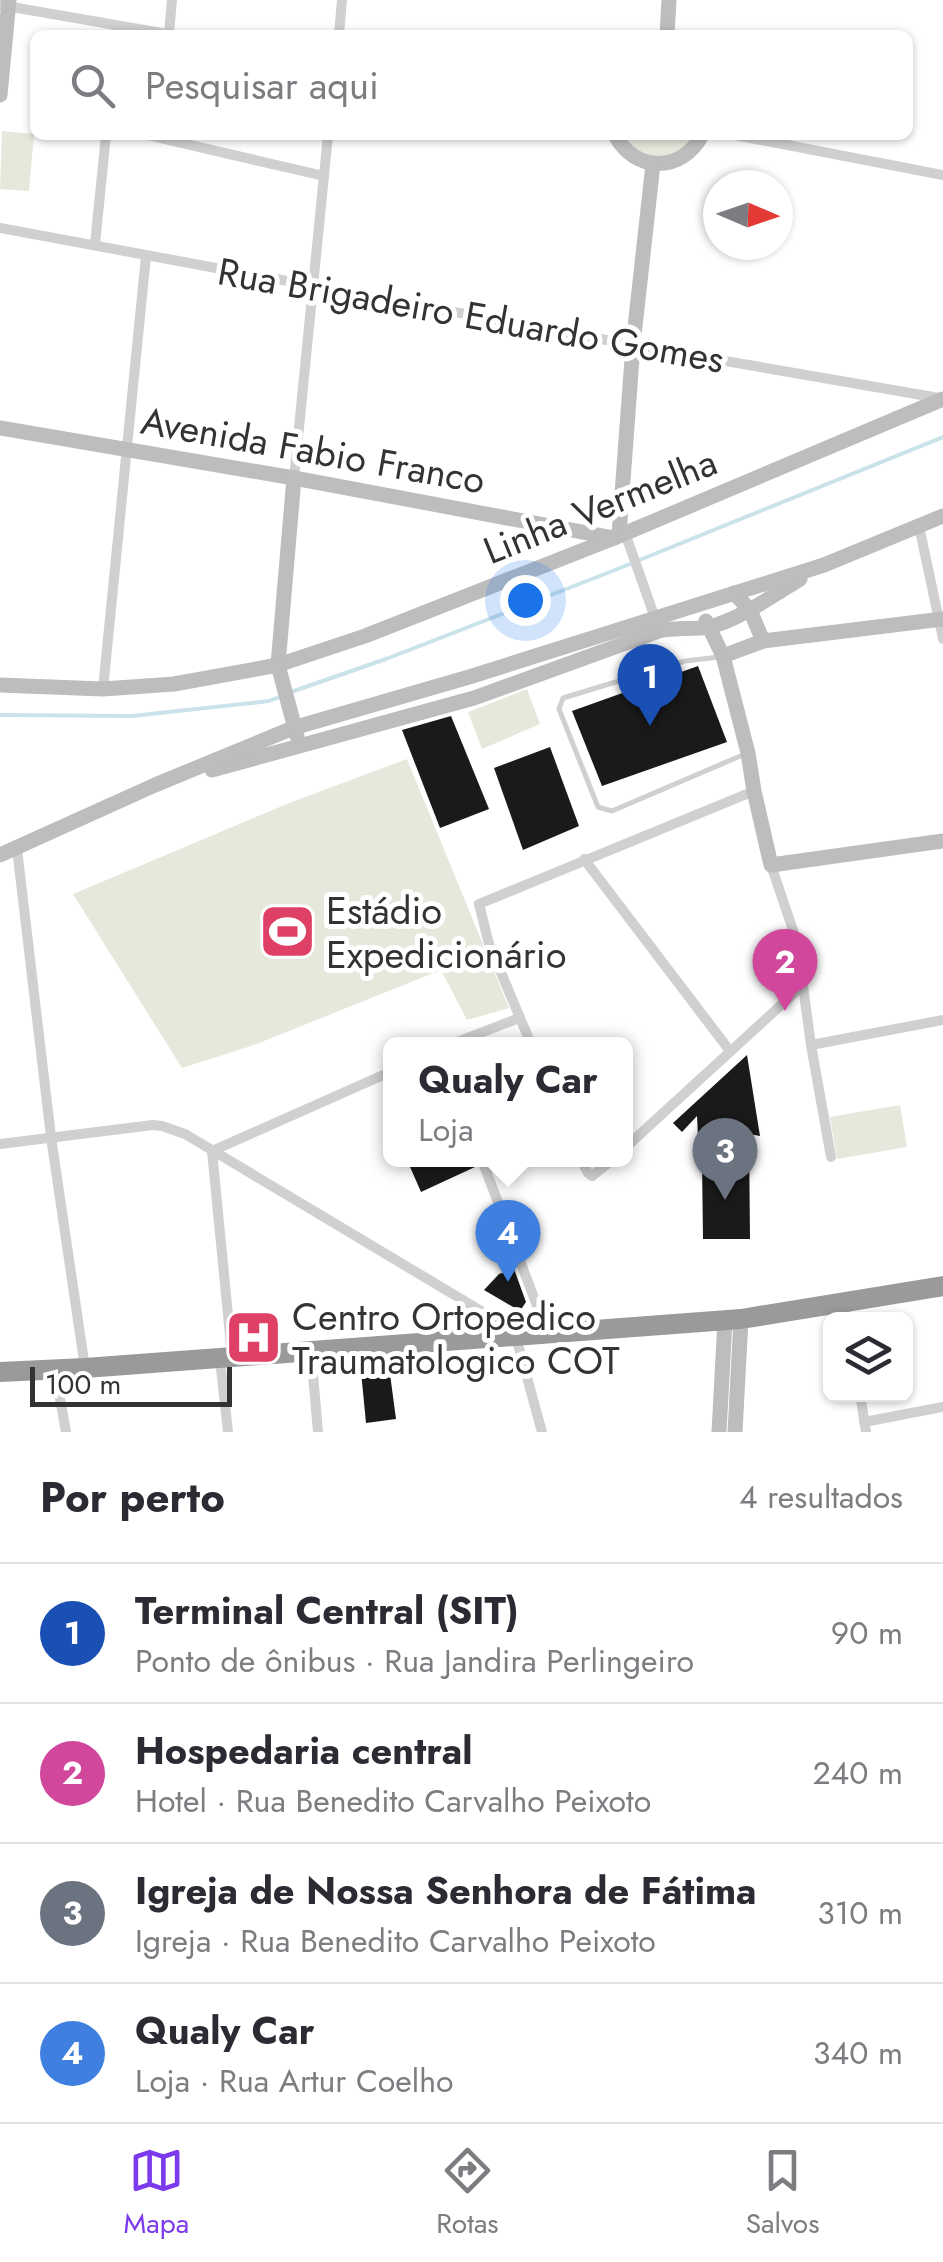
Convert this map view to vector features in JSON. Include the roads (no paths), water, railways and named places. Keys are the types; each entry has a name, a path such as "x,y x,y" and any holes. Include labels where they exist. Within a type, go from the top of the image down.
{"highway":[{"path":"0,1372 846,1311 943,1286"}],"main road":[{"path":"667,30 670,0"},
{"path":"0,95 6,4"},
{"path":"618,140 632,156 653,164 685,156 699,140"},
{"path":"619,535 633,345 653,164"},
{"name":"Linha Vermelha","path":"0,686 103,688 174,684 279,668 619,535 943,399"},
{"name":"Avenida Fabio Franco","path":"0,428 619,535"},
{"path":"294,478 279,668 294,728 300,741 308,745"},
{"path":"0,855 294,728 824,565 943,516"},
{"path":"564,557 571,544 569,529"},
{"path":"156,785 474,698 660,630 707,627 750,610 824,565"},
{"path":"734,593 750,610 763,641"},
{"path":"705,602 707,627 723,656 748,753 770,866 943,841"},
{"path":"723,656 763,641 941,620"},
{"path":"469,677 474,684 474,698"},
{"path":"727,1429 733,1320"}],"street":[{"path":"171,30 172,0"},
{"path":"339,30 342,0"},
{"path":"6,4 115,30"},
{"path":"95,244 105,140"},
{"path":"168,140 324,176"},
{"path":"294,478 328,140"},
{"path":"761,140 943,175"},
{"name":"Rua Brigadeiro Eduardo Gomes","path":"0,228 943,399"},
{"path":"103,688 146,256"},
{"path":"919,526 943,640"},
{"path":"619,535 632,553 656,618"},
{"path":"528,1037 489,944 479,904 754,792"},
{"path":"17,849 51,1137 85,1368"},
{"path":"584,859 730,1050"},
{"path":"770,866 792,925 831,1157"},
{"path":"633,1140 803,985"},
{"path":"470,1037 519,1018"},
{"path":"811,1045 943,1020"},
{"path":"212,1151 383,1075"},
{"path":"0,1144 162,1126 186,1134 519,1336 542,1432"},
{"path":"212,1151 228,1432"},
{"path":"485,1167 548,1335"},
{"path":"585,1167 592,1176 603,1167"},
{"path":"311,1352 318,1432"},
{"path":"55,1370 66,1432"},
{"path":"861,1402 865,1427 943,1408"}],"lane":[{"path":"723,656 686,660 564,698 559,709 598,807 605,811 748,753"}],"waterway":[{"path":"291,692 610,572 943,437"},
{"path":"0,715 132,716 269,701 282,696"}],"place":[{"name":"Terminal Central (SIT)","path":"650,726"},
{"name":"Estádio Expedicionário","path":"287,932"},
{"name":"Hospedaria central","path":"785,1011"},
{"name":"Igreja de Nossa Senhora de Fátima","path":"725,1200"},
{"name":"Qualy Car","path":"508,1282"},
{"name":"Centro Ortopedico Traumatologico COT","path":"253,1338"}]}
